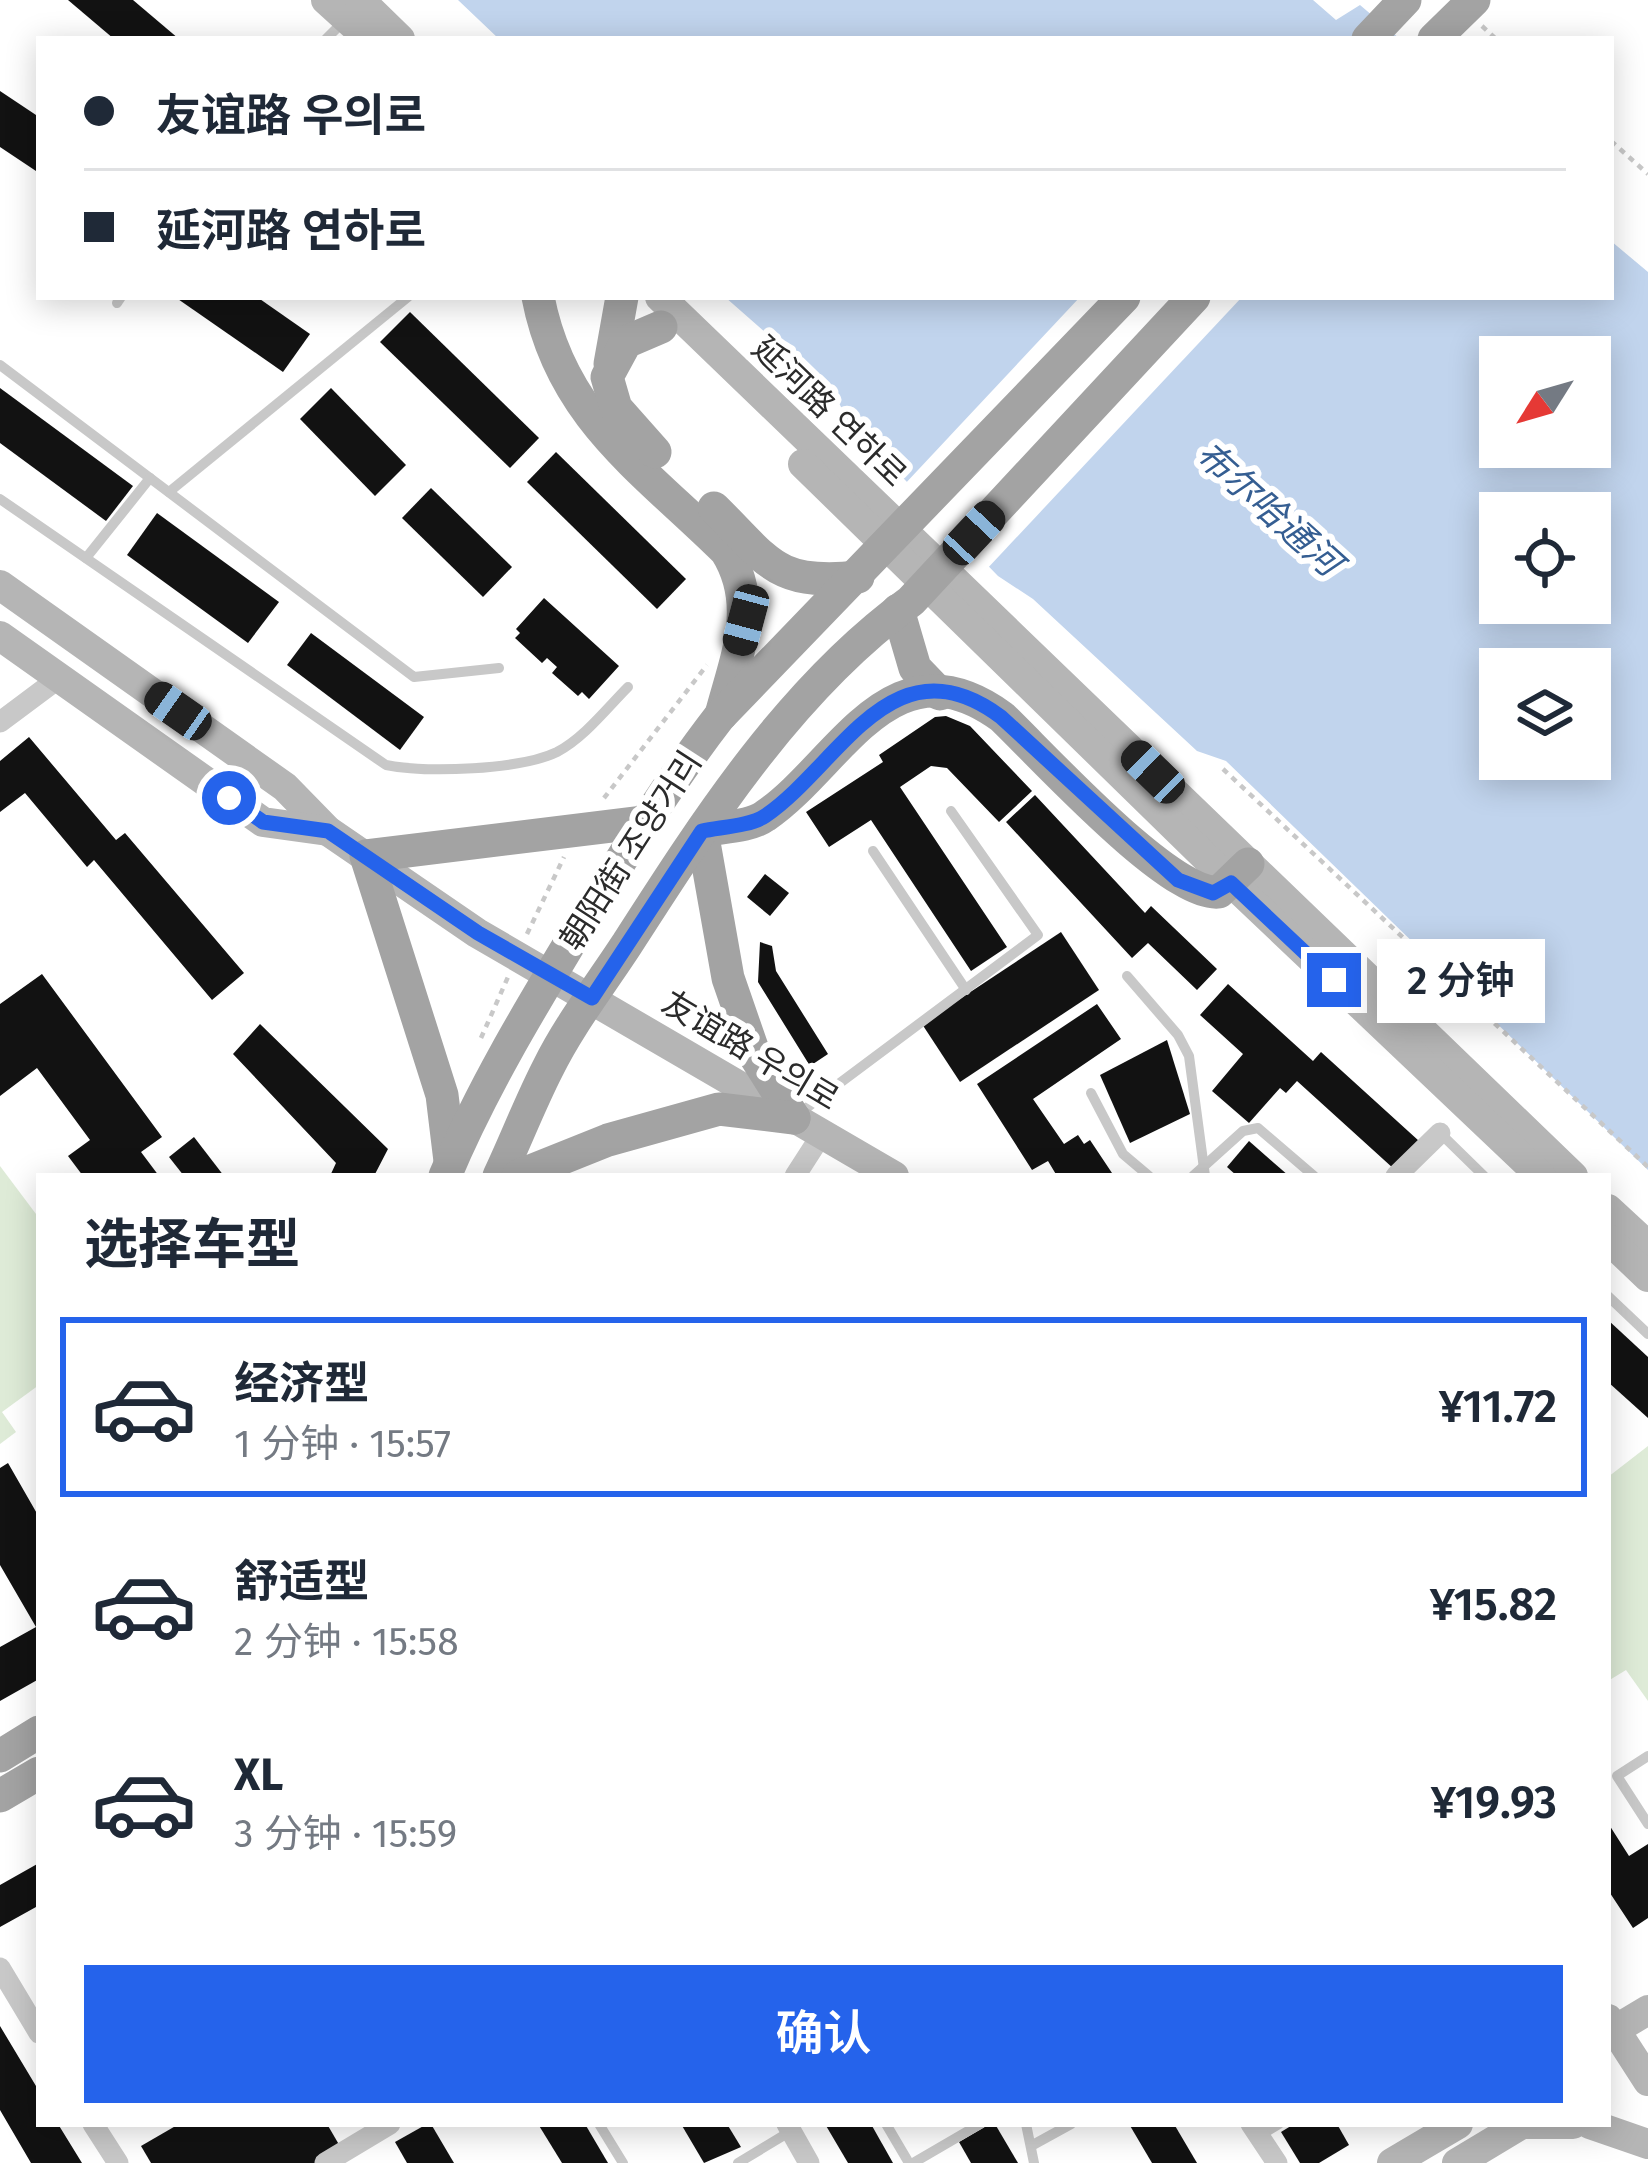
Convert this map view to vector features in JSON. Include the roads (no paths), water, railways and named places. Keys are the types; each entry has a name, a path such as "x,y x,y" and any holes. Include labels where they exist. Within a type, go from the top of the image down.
{"main road":[{"path":"1437,36 1474,0"},
{"path":"1371,36 1399,6"},
{"path":"345,19 392,36"},
{"path":"539,300 551,355 576,401 726,551 738,570 746,620 721,716"},
{"path":"625,300 609,392 626,422 772,565 797,579 865,571"},
{"name":"延河路 연하로","path":"633,300 661,312 1240,873 1538,1173"},
{"name":"朝阳街 조양거리","path":"447,1170 548,974 644,822 721,716 1121,300"},
{"name":"朝阳街 조양거리","path":"501,1173 549,1064 702,831 787,720 904,606 1191,300"},
{"path":"610,366 626,342 661,312"},
{"name":"友谊路 우의로","path":"0,585 285,787 328,831 517,956 889,1173"},
{"path":"904,606 915,668 940,694"},
{"name":"友谊路 우의로","path":"0,636 263,822 328,831"},
{"path":"808,1126 755,1056 728,978 702,831 762,819 875,709 907,696 940,694 981,702 1136,846 1191,889 1213,893 1240,873"},
{"path":"447,1170 442,1095 366,856 644,822"},
{"name":"延河路 연하로","path":"1240,873 1570,1173"},
{"path":"526,1173 608,1140 719,1109 808,1126"},
{"path":"1611,1212 1648,1246"},
{"path":"1611,1242 1648,1277"},
{"path":"0,1756 36,1734"},
{"path":"0,1796 36,1775"},
{"path":"1611,2028 1648,2010"},
{"path":"1611,2030 1634,2065"},
{"path":"1392,2163 1452,2127"},
{"path":"1457,2163 1517,2127"},
{"path":"1599,2127 1648,2144"}],"street":[{"path":"0,722 58,678"},
{"path":"796,1173 808,1126"},
{"path":"1399,1173 1440,1133"},
{"path":"0,1967 36,2028"},
{"path":"95,2127 118,2163"},
{"path":"325,2163 385,2127"},
{"path":"789,2128 808,2163"},
{"path":"1255,2130 1277,2163"}],"lane":[{"path":"169,492 404,300"},
{"path":"0,365 414,677 499,668"},
{"path":"86,558 150,478"},
{"path":"0,499 386,765 424,772 543,757 575,739 628,687"},
{"path":"808,1126 1038,934 951,811"},
{"path":"873,850 966,990"},
{"path":"1127,976 1178,1035 1189,1056 1201,1173"},
{"path":"1091,1093 1123,1154 1145,1173"},
{"path":"1202,1173 1243,1131 1258,1128 1310,1173"},
{"path":"1440,1133 1481,1173"},
{"path":"1611,1299 1648,1334"},
{"path":"1648,1756 1617,1776 1648,1824"},
{"path":"601,2127 623,2163"},
{"path":"888,2127 911,2163 934,2158 976,2127"},
{"path":"1027,2127 1034,2163"},
{"path":"1030,2146 1065,2127"},
{"path":"738,2163 789,2128"}],"water":[{"path":"458,0 1313,0 1336,20 1360,5 1396,36 496,36"},
{"name":"布尔哈通河","path":"1614,244 1648,272 1648,1170 1226,761 1197,751 1033,599 998,576 848,421 834,393 728,300 1614,300"}]}
